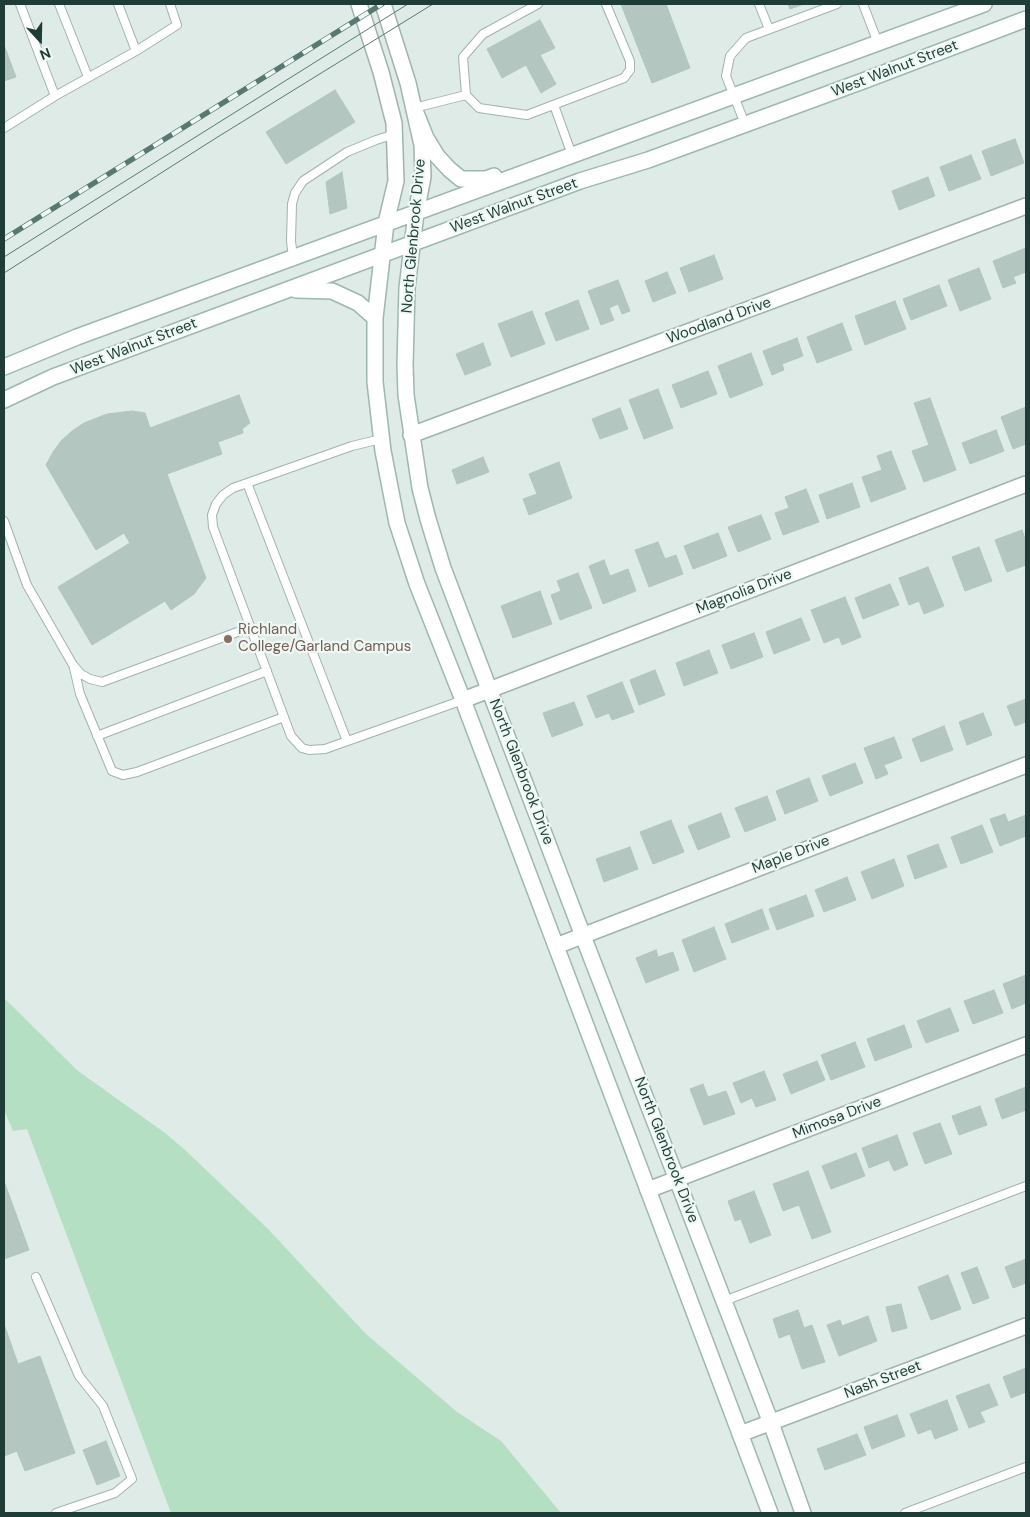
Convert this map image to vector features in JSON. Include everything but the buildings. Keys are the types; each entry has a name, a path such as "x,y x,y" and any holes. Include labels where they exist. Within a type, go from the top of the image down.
{"main road":[{"name":"North Glenbrook Drive","path":"359,4 381,72 395,134 396,181 386,223 375,318 375,382 381,439 392,502 416,584 463,700 770,1513"},
{"name":"North Glenbrook Drive","path":"383,4 408,83 422,145 423,177 416,213 407,288 405,365 406,395 420,488 428,519 443,568 490,688 582,936 771,1423 803,1513"},
{"name":"West Walnut Street","path":"4,367 77,337 984,4"},
{"name":"West Walnut Street","path":"4,400 79,367 580,181 648,160 1026,19"},
{"path":"414,108 426,138 437,156 461,179 485,179 561,154 572,155"},
{"name":"Woodland Drive","path":"412,435 1026,206"},
{"path":"284,291 332,291 358,303 375,318"},
{"name":"Magnolia Drive","path":"463,700 490,688 1026,484"},
{"name":"Maple Drive","path":"556,946 1026,765"},
{"name":"Mimosa Drive","path":"648,1190 1026,1045"},
{"name":"Nash Street","path":"740,1434 1026,1326"}],"lane":[{"path":"20,4 55,96"},
{"path":"59,4 88,77"},
{"path":"118,4 136,51"},
{"path":"4,128 177,25 170,4"},
{"path":"538,4 483,34 462,57 466,96 479,108 528,115 624,78 630,70 630,61 606,4"},
{"path":"759,4 769,29"},
{"path":"745,124 726,76 730,56 746,38 837,4"},
{"path":"863,4 878,43"},
{"path":"414,108 466,96"},
{"path":"554,105 572,155"},
{"path":"293,257 291,241 292,204 295,192 303,181 347,152 395,134"},
{"path":"381,439 352,446 232,488 216,504 212,515 213,527 291,736 296,743 309,750 317,751 463,700"},
{"path":"247,483 347,741"},
{"path":"4,520 27,585 73,665 80,694 112,771 123,775 137,772 284,717"},
{"path":"73,665 86,677 102,682 250,627"},
{"path":"97,736 267,671"},
{"path":"724,1301 1026,1186"},
{"path":"36,1277 79,1376 103,1406 132,1479 115,1493 56,1513"},
{"path":"905,1513 1026,1467"}],"green space":[{"path":"4,998 78,1071 165,1133 184,1149 268,1229 366,1334 457,1412 501,1441 561,1513 171,1513 27,1129 13,1131 4,1110"}],"tram line":[{"path":"4,257 408,4"},
{"path":"4,273 216,138 433,4"}],"railway":[{"path":"4,239 382,4"}],"place":[{"name":"Richland College/Garland Campus","path":"228,639"}]}
